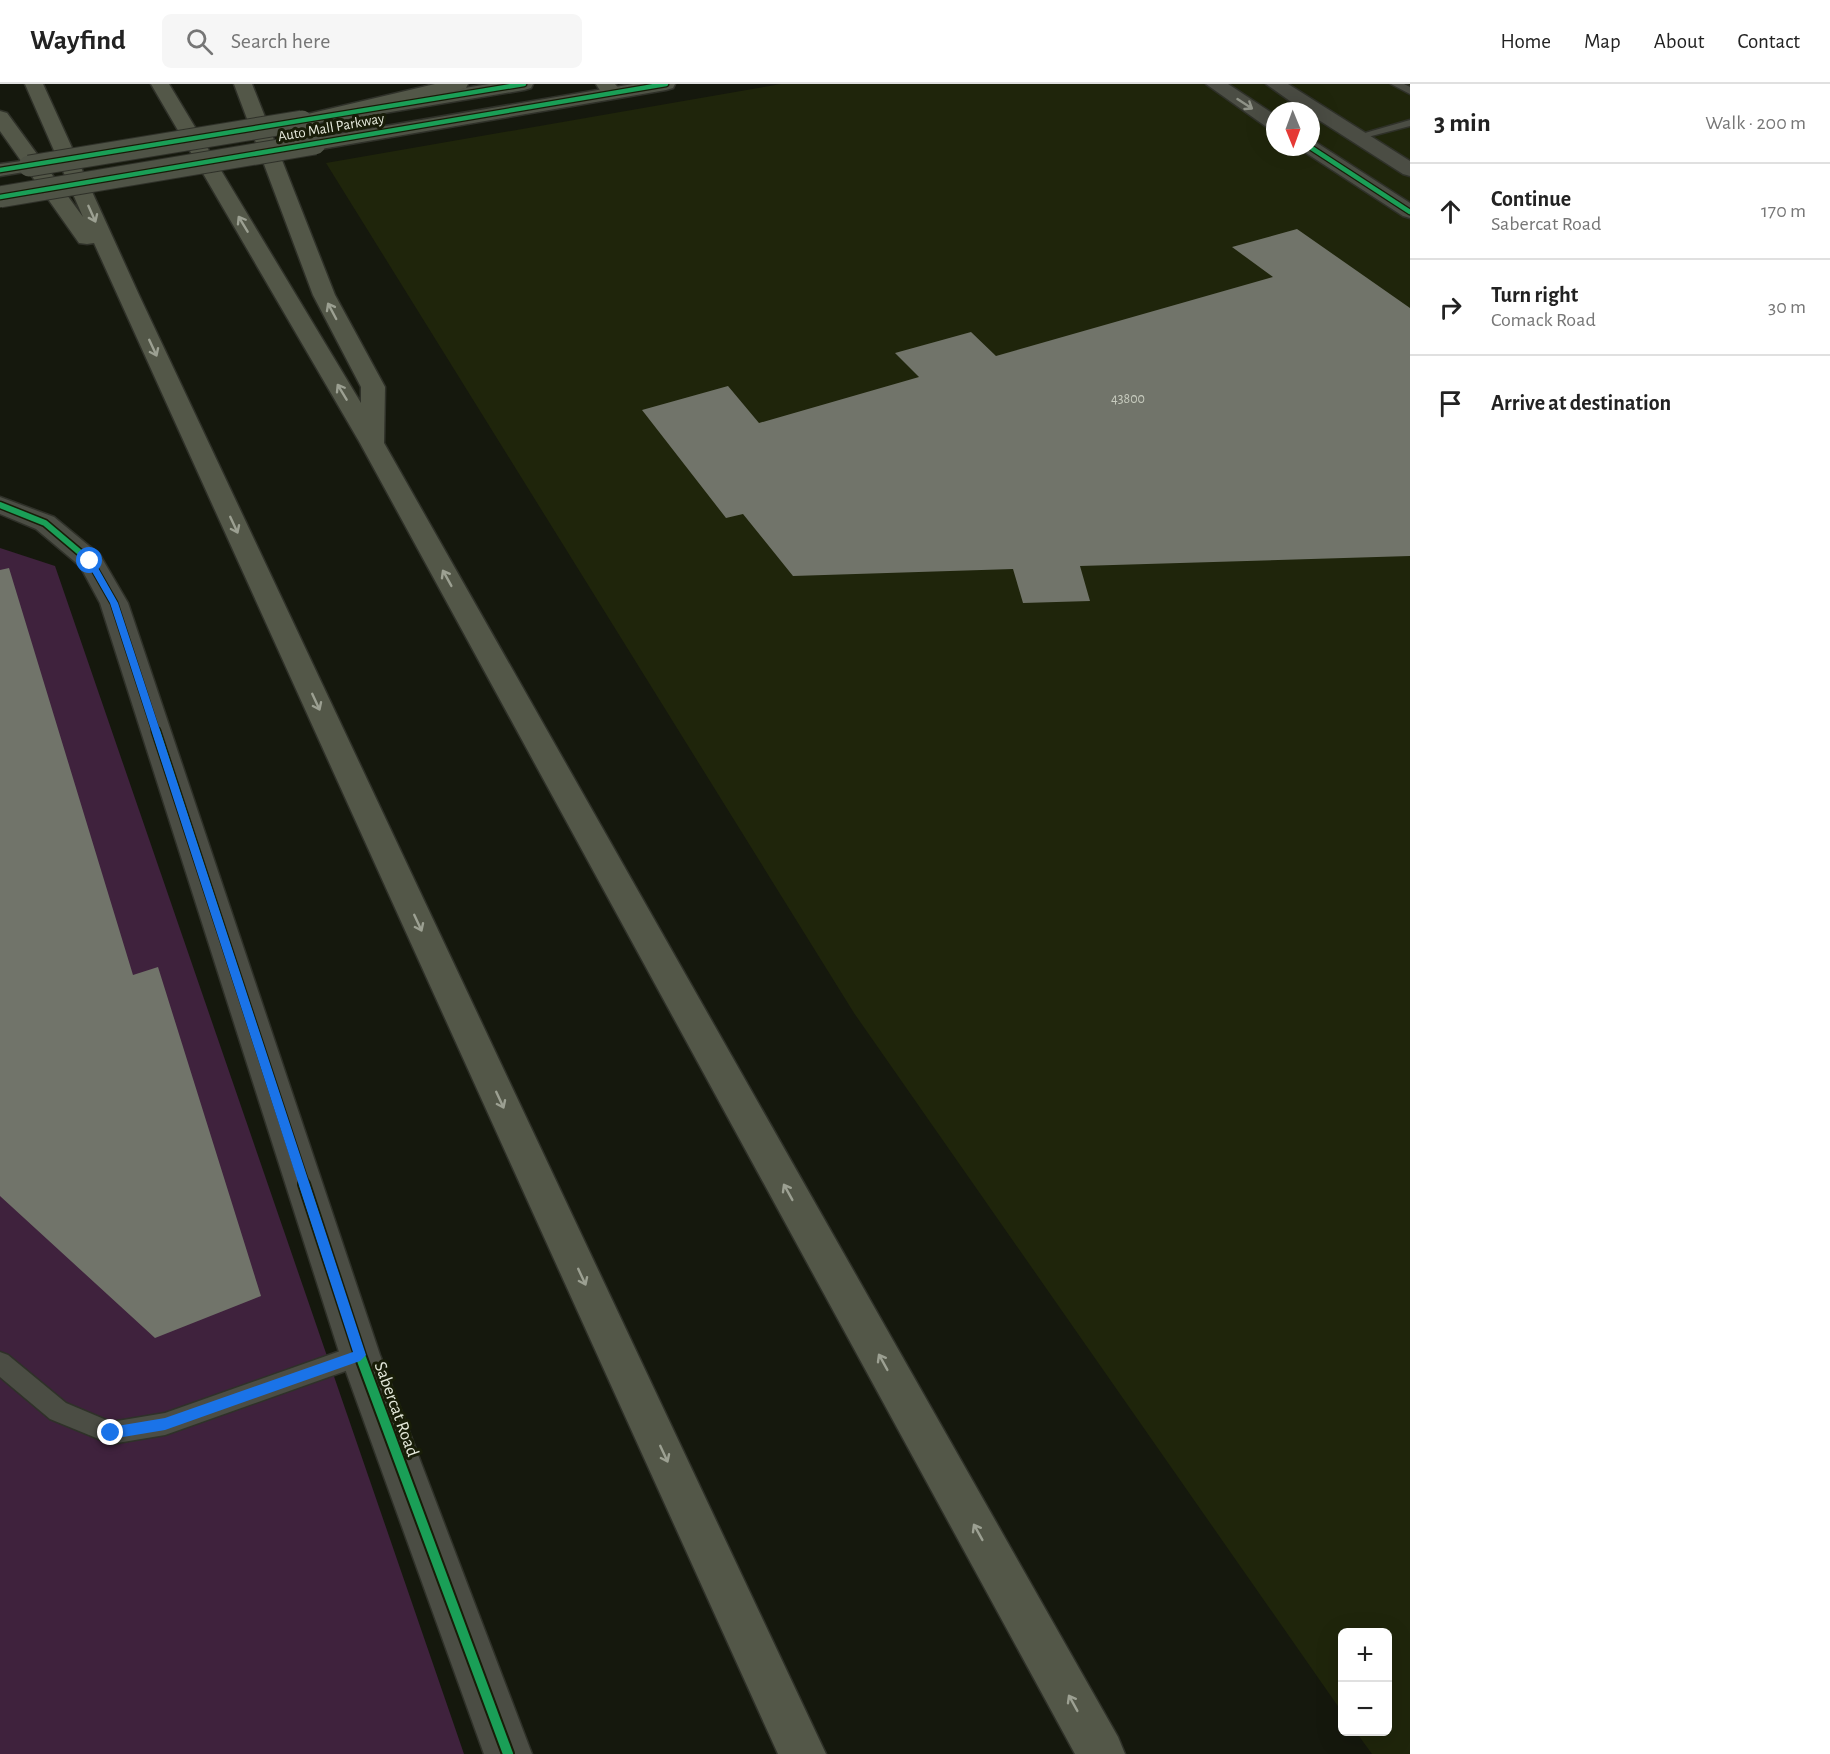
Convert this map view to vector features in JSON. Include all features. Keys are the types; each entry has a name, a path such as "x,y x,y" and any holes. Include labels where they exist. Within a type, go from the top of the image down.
{"highway":[{"path":"34,84 128,295 802,1754"},
{"path":"160,84 372,443 1101,1754"},
{"path":"243,84 324,295 373,387 372,443"},
{"path":"302,121 459,84"},
{"path":"0,117 128,295"}],"main road":[{"name":"Auto Mall Parkway","path":"0,170 524,84"},
{"name":"Auto Mall Parkway","path":"0,197 315,144 609,89 665,84"}],"street":[{"path":"1215,84 1266,118"},
{"path":"1275,84 1410,171"},
{"path":"1320,154 1410,212"},
{"name":"Sabercat Road","path":"0,505 45,523 90,561 114,603 360,1355 508,1754"}],"lane":[{"path":"1396,84 1410,91"},
{"path":"1356,136 1410,123"},
{"path":"0,1363 58,1411 111,1433 165,1424 360,1355"}],"shaded area":[{"path":"781,84 1410,84 1410,1754 1372,1754 1359,1736 1392,1736 1392,1628 1338,1628 1338,1706 854,1013 326,163"},
{"path":"0,548 55,566 464,1754 0,1754"}],"building":[{"path":"1297,229 1410,308 1410,556 1080,566 1090,601 1023,603 1013,569 793,576 743,514 726,518 642,410 728,386 759,423 919,377 895,353 971,332 996,356 1273,277 1232,247"},
{"path":"9,568 133,975 158,967 261,1296 155,1338 0,1196 0,570"}],"cycle path":[{"path":"0,170 524,84"},
{"path":"0,197 666,84"},
{"path":"1320,154 1410,212"},
{"path":"0,505 45,523 90,561 114,603 360,1355 508,1754"}],"route":[{"path":"90,561 114,603 360,1355 165,1424 111,1433"}]}
